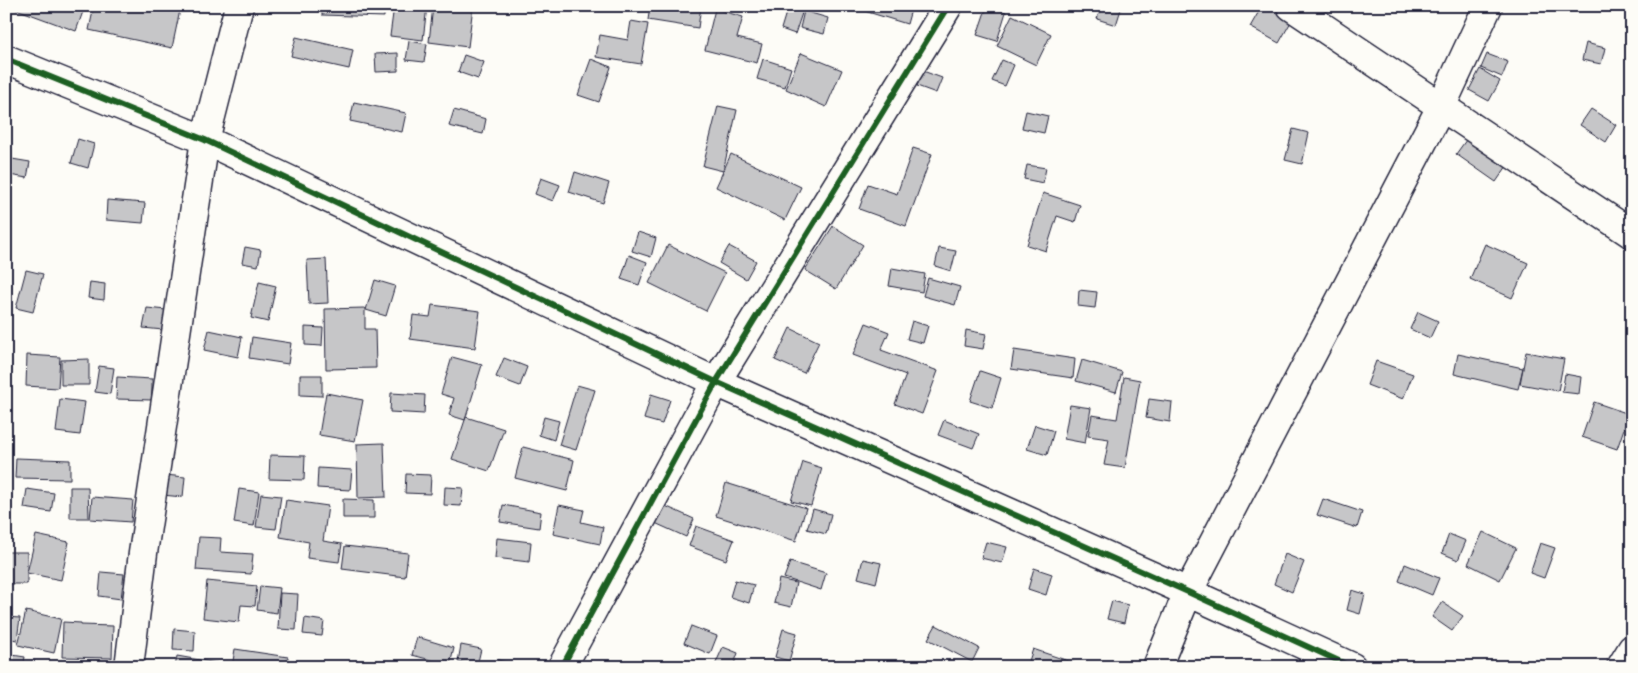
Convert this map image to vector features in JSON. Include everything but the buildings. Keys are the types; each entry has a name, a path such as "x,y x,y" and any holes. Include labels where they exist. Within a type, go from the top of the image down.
{"street":[{"path":"129,667 143,553 205,140 238,6"},
{"path":"562,667 716,382 948,6"},
{"path":"1291,6 1632,234"},
{"path":"1157,667 1188,592 1441,107 1488,6"},
{"path":"6,59 205,140 716,382 1352,667"},
{"path":"1621,667 1632,649"}],"cycle path":[{"path":"562,667 716,382 948,6"},
{"path":"6,59 205,140 716,382 1352,667"}]}
